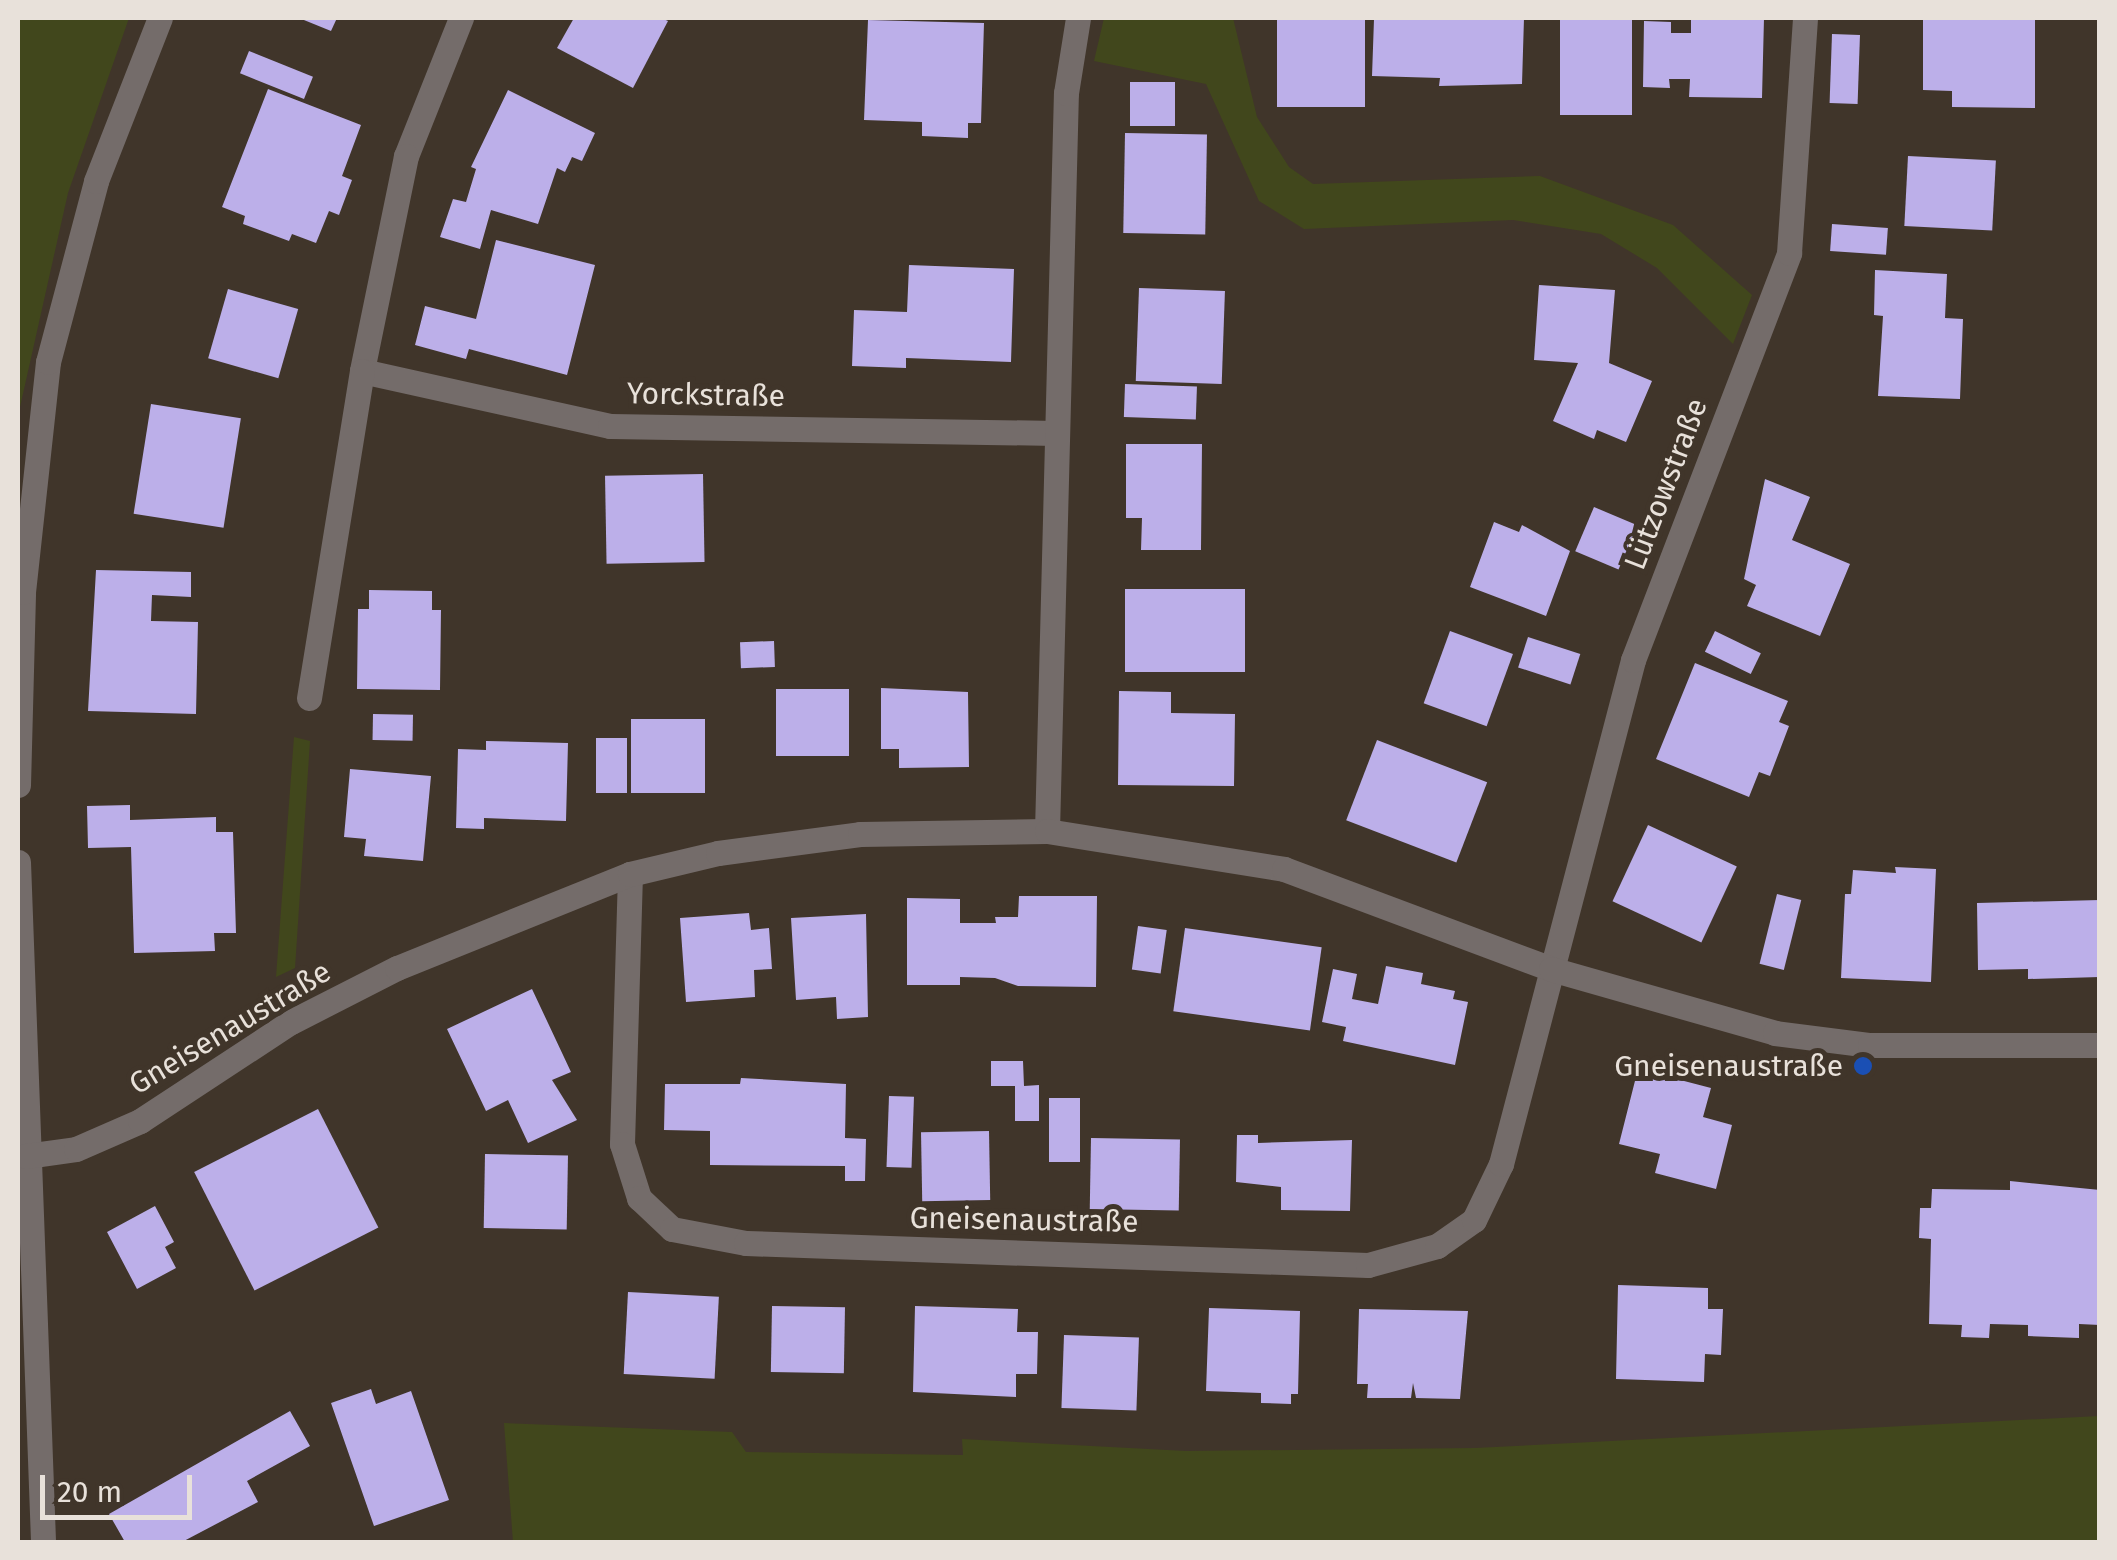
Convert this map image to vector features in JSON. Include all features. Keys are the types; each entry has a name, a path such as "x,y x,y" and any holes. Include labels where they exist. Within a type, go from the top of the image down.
{"street":[{"path":"18,785 23,592 48,362 96,181 160,18"},
{"path":"310,698 362,371 406,156 461,18"},
{"path":"1047,831 1066,93 1078,18"},
{"name":"Lützowstraße","path":"1552,969 1633,660 1789,253 1805,18"},
{"name":"Yorckstraße","path":"362,371 610,426 1056,433"},
{"name":"Gneisenaustraße","path":"26,1156 76,1149 140,1120 292,1022 397,968 630,874 718,853 860,834 1047,831 1284,869 1552,969 1775,1033 1870,1045 2100,1044"},
{"path":"18,862 25,1266 43,1542"},
{"name":"Gneisenaustraße","path":"630,874 622,1144 639,1198 672,1229 746,1243 1368,1265 1437,1246 1474,1220 1501,1164 1552,969"}],"green space":[{"path":"18,18 129,18 68,193 18,416"},
{"path":"1104,18 1233,18 1257,117 1289,167 1313,184 1540,176 1673,225 1752,295 1733,344 1657,268 1601,234 1513,220 1304,229 1259,201 1206,84 1094,61"},
{"path":"294,737 310,741 295,968 276,977"},
{"path":"2099,1416 2099,1542 513,1542 504,1423 732,1432 746,1452 963,1455 962,1439 1186,1451 1475,1448"}],"building":[{"path":"299,18 337,18 331,31"},
{"path":"574,18 668,21 633,88 557,48"},
{"path":"1277,18 1365,18 1365,107 1277,107"},
{"path":"1524,18 1522,84 1439,86 1440,78 1372,76 1374,19"},
{"path":"1560,18 1632,18 1632,115 1560,115"},
{"path":"1691,18 1764,18 1762,98 1689,97 1690,79 1669,79 1670,88 1643,87 1644,21 1671,22 1671,33 1691,33"},
{"path":"1923,18 2035,18 2035,108 1952,107 1952,91 1923,90"},
{"path":"868,20 984,23 981,123 968,123 968,138 922,136 922,122 864,120"},
{"path":"1832,34 1860,35 1858,104 1830,103"},
{"path":"249,51 313,77 304,99 240,73"},
{"path":"1130,82 1175,82 1175,126 1130,126"},
{"path":"268,89 361,125 342,176 352,180 339,215 329,211 316,243 292,234 289,241 243,224 245,216 222,207"},
{"path":"508,90 595,133 582,161 572,157 565,172 557,168 538,224 491,210 480,249 440,237 453,199 466,202 476,169 471,167"},
{"path":"1125,133 1207,134 1205,234 1123,233"},
{"path":"1908,156 1996,161 1992,231 1904,226"},
{"path":"1832,224 1888,228 1886,255 1830,251"},
{"path":"496,240 595,265 567,375 469,349 466,359 415,345 425,306 476,319"},
{"path":"909,265 1014,269 1011,362 906,358 906,368 852,366 854,310 907,312"},
{"path":"1875,270 1947,274 1945,318 1963,319 1960,399 1878,396 1883,316 1874,315"},
{"path":"1539,285 1615,290 1609,363 1652,381 1626,442 1597,430 1594,439 1553,421 1578,363 1534,360"},
{"path":"1139,288 1225,291 1222,384 1136,381"},
{"path":"228,289 298,309 278,378 208,358"},
{"path":"1125,384 1197,387 1196,419 1124,417"},
{"path":"151,404 241,418 224,528 134,514"},
{"path":"1126,444 1202,444 1201,550 1141,550 1142,518 1126,518"},
{"path":"703,474 705,562 607,564 605,476"},
{"path":"1765,479 1810,497 1792,540 1850,564 1820,636 1747,606 1756,585 1744,579"},
{"path":"1594,507 1637,525 1619,570 1575,551"},
{"path":"1494,522 1519,532 1522,525 1570,551 1546,616 1470,587"},
{"path":"96,570 191,572 191,597 152,595 151,621 198,622 196,714 88,711"},
{"path":"1125,589 1245,589 1245,672 1125,672"},
{"path":"369,590 432,591 432,610 441,610 440,690 357,689 358,609 369,609"},
{"path":"1450,631 1513,654 1487,726 1424,703"},
{"path":"1715,631 1761,653 1751,674 1705,652"},
{"path":"1528,637 1580,654 1570,684 1518,667"},
{"path":"774,641 775,667 741,668 740,642"},
{"path":"1695,663 1788,701 1779,722 1789,726 1770,776 1759,772 1749,797 1656,759"},
{"path":"881,688 968,692 969,767 899,768 899,749 881,749"},
{"path":"776,689 849,689 849,756 776,756"},
{"path":"1119,691 1171,692 1171,713 1235,714 1234,786 1118,785"},
{"path":"373,714 413,715 413,741 373,740"},
{"path":"631,719 705,719 705,793 631,793"},
{"path":"596,738 627,738 627,793 596,793"},
{"path":"1377,740 1487,782 1456,863 1346,820"},
{"path":"486,741 568,743 566,821 484,818 484,829 456,828 458,749 486,750"},
{"path":"350,769 431,776 423,861 364,856 366,839 344,837"},
{"path":"130,805 130,820 216,817 216,832 233,832 236,933 214,933 215,951 134,953 131,847 88,848 87,806"},
{"path":"1648,825 1737,866 1701,943 1613,901"},
{"path":"1895,867 1936,869 1931,982 1841,978 1845,894 1851,894 1853,870 1896,873"},
{"path":"1777,894 1801,900 1784,970 1760,964"},
{"path":"1019,896 1097,896 1096,987 1018,986 995,978 960,977 960,985 907,985 907,898 960,899 960,923 996,923 995,917 1018,917"},
{"path":"2100,900 2100,977 2028,979 2028,969 1978,970 1977,903"},
{"path":"749,913 751,930 769,928 772,969 754,970 755,997 686,1002 680,918"},
{"path":"866,914 868,1017 837,1019 836,997 796,1000 791,918"},
{"path":"1138,926 1167,930 1161,974 1132,970"},
{"path":"1185,928 1322,947 1310,1030 1173,1011"},
{"path":"1386,966 1423,973 1421,984 1455,991 1453,999 1468,1002 1455,1065 1343,1041 1346,1027 1322,1022 1333,969 1357,974 1352,999 1378,1004"},
{"path":"532,989 571,1072 552,1080 577,1120 528,1143 508,1100 486,1111 447,1029"},
{"path":"991,1061 1023,1061 1024,1086 1039,1085 1039,1121 1015,1121 1015,1086 991,1086"},
{"path":"1638,1069 1711,1088 1703,1117 1732,1125 1716,1189 1655,1173 1660,1154 1619,1144"},
{"path":"741,1078 846,1084 845,1138 866,1139 865,1181 845,1181 845,1166 710,1165 710,1131 664,1130 665,1084 740,1084"},
{"path":"889,1096 914,1097 912,1168 887,1167"},
{"path":"1049,1098 1080,1098 1080,1162 1049,1162"},
{"path":"318,1109 378,1228 255,1291 194,1172"},
{"path":"989,1131 990,1200 922,1201 921,1132"},
{"path":"1237,1135 1258,1135 1258,1143 1352,1140 1350,1211 1281,1210 1281,1187 1236,1182"},
{"path":"1091,1138 1180,1140 1179,1211 1090,1209"},
{"path":"485,1154 568,1155 567,1229 484,1228"},
{"path":"2010,1181 2100,1190 2100,1325 2079,1324 2079,1338 2028,1336 2028,1325 1990,1324 1989,1338 1961,1337 1962,1325 1929,1324 1931,1239 1919,1238 1920,1208 1931,1208 1932,1189 2010,1190"},
{"path":"155,1206 174,1242 165,1247 176,1268 137,1289 107,1232"},
{"path":"1618,1285 1708,1288 1708,1309 1723,1309 1721,1355 1705,1354 1704,1382 1616,1379"},
{"path":"628,1292 719,1297 715,1379 624,1374"},
{"path":"772,1306 845,1307 844,1373 771,1372"},
{"path":"915,1306 1018,1309 1017,1332 1038,1332 1037,1374 1016,1374 1016,1397 913,1392"},
{"path":"1209,1308 1300,1311 1298,1394 1291,1394 1291,1404 1261,1403 1261,1393 1206,1391"},
{"path":"1359,1309 1468,1311 1460,1399 1416,1398 1413,1383 1411,1398 1367,1398 1368,1384 1357,1384"},
{"path":"1064,1335 1139,1338 1136,1411 1061,1408"},
{"path":"371,1389 376,1404 411,1391 449,1500 374,1526 331,1403"},
{"path":"290,1411 310,1446 247,1481 258,1502 182,1542 125,1542 109,1514"}],"place":[{"name":"Gneisenaustraße","path":"1863,1066"}]}
